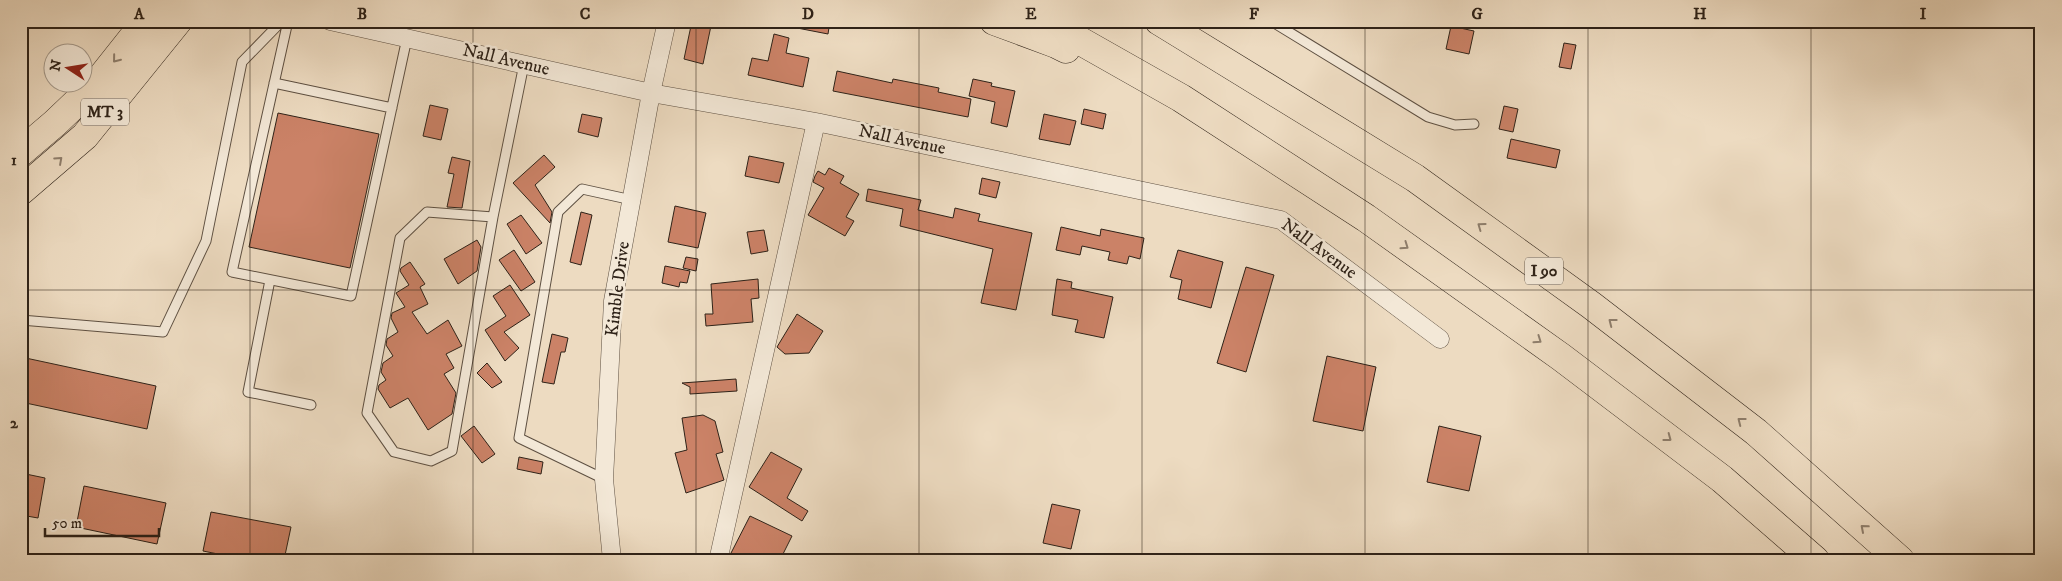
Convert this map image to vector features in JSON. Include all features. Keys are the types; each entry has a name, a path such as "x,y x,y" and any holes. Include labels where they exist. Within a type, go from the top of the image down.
{"main road":[{"name":"MT 3","path":"21,152 55,124 96,84 146,21"},
{"name":"MT 3","path":"21,191 85,136 178,21"},
{"path":"994,21 1056,44 1366,218"},
{"path":"1045,21 1182,98 1366,218 1561,356 1722,479 1815,560"},
{"name":"I 90","path":"1160,21 1415,178 1591,305 1756,432 1900,560"}],"street":[{"name":"Nall Avenue","path":"330,21 651,93 816,122 1281,220 1440,339"},
{"name":"Kimble Drive","path":"612,560 604,479 614,300 651,93 667,21"},
{"path":"720,552 816,122"}],"lane":[{"path":"21,320 163,332 206,240 242,62 282,21"},
{"path":"288,21 232,272 351,296 406,38"},
{"path":"1271,21 1428,117 1455,124 1474,124"},
{"path":"493,217 427,212 400,238 367,413 394,452 431,461 452,451 493,217 524,64"},
{"path":"274,83 392,108"},
{"path":"604,479 519,438 558,212 582,189 632,200"},
{"path":"270,280 248,392 311,404"}],"building":[{"path":"692,21 712,21 703,64 684,59"},
{"path":"792,21 830,21 828,34 792,27"},
{"path":"1451,26 1474,31 1469,54 1446,49"},
{"path":"774,34 789,38 786,53 809,58 803,87 748,75 752,58 768,61"},
{"path":"1564,43 1576,45 1571,69 1559,67"},
{"path":"837,71 892,83 893,79 939,88 938,92 971,99 968,117 833,91"},
{"path":"973,79 992,83 991,86 1015,91 1007,127 991,123 995,102 969,96"},
{"path":"430,105 448,109 441,140 423,136"},
{"path":"1504,106 1518,109 1513,132 1499,129"},
{"path":"1084,109 1106,114 1103,129 1081,124"},
{"path":"278,113 379,134 350,268 249,247"},
{"path":"582,114 602,118 598,137 578,132"},
{"path":"1044,114 1076,121 1070,145 1039,139"},
{"path":"1511,139 1560,150 1556,168 1507,158"},
{"path":"544,155 555,167 535,185 552,212 550,223 513,183"},
{"path":"749,156 784,163 779,183 745,176"},
{"path":"452,157 470,161 462,208 447,207 454,174 448,173"},
{"path":"829,168 844,176 840,183 859,194 846,217 854,221 845,236 808,215 824,188 813,182 815,176 818,171 825,175"},
{"path":"982,178 1000,182 996,198 979,194"},
{"path":"868,189 921,200 918,210 953,218 955,208 980,214 978,221 1032,233 1016,310 981,303 993,249 900,226 903,209 866,201"},
{"path":"675,206 706,213 698,248 668,242"},
{"path":"581,212 592,215 581,265 570,262"},
{"path":"521,215 542,243 526,254 507,224"},
{"path":"1061,227 1100,236 1101,229 1144,238 1140,259 1129,256 1127,264 1108,260 1110,252 1082,246 1080,255 1056,250"},
{"path":"764,230 768,251 751,254 747,232"},
{"path":"477,240 481,247 477,271 458,284 444,259"},
{"path":"514,250 535,282 521,291 499,260"},
{"path":"1178,250 1223,262 1211,308 1178,299 1182,280 1170,277"},
{"path":"686,257 698,259 696,271 683,268"},
{"path":"410,262 425,284 420,287 428,304 412,312 427,334 448,320 462,346 446,354 454,368 444,374 456,393 452,414 428,430 408,398 390,408 378,389 379,385 386,380 381,372 383,363 393,356 386,345 387,339 398,332 391,318 392,313 405,307 396,293 409,285 400,271 401,268"},
{"path":"665,266 690,271 687,283 680,282 679,287 662,283"},
{"path":"1246,267 1274,275 1246,372 1217,363"},
{"path":"758,279 759,298 751,299 753,322 706,326 705,314 713,314 711,284"},
{"path":"1057,279 1072,282 1071,288 1113,297 1104,338 1075,332 1078,320 1052,315"},
{"path":"510,285 530,315 504,332 519,348 505,361 485,330 506,316 493,296"},
{"path":"797,314 823,331 809,353 785,354 777,347"},
{"path":"552,334 568,338 565,352 561,352 554,384 542,382"},
{"path":"1327,356 1376,367 1363,431 1313,421"},
{"path":"21,357 156,386 147,429 21,402"},
{"path":"487,363 502,382 492,388 477,373"},
{"path":"736,379 737,391 690,394 690,387 682,383"},
{"path":"703,415 715,421 723,452 716,454 724,480 686,493 675,453 687,450 682,418"},
{"path":"474,426 495,454 482,463 461,436"},
{"path":"1439,426 1481,436 1469,491 1427,482"},
{"path":"771,452 802,469 787,498 808,511 802,521 749,487"},
{"path":"519,457 543,462 541,474 517,469"},
{"path":"21,473 45,478 38,518 21,515"},
{"path":"84,486 166,503 157,544 76,527"},
{"path":"1052,504 1080,510 1071,549 1043,543"},
{"path":"211,512 291,527 284,560 248,560 203,551"},
{"path":"750,516 792,536 780,560 740,560 730,555"}]}
